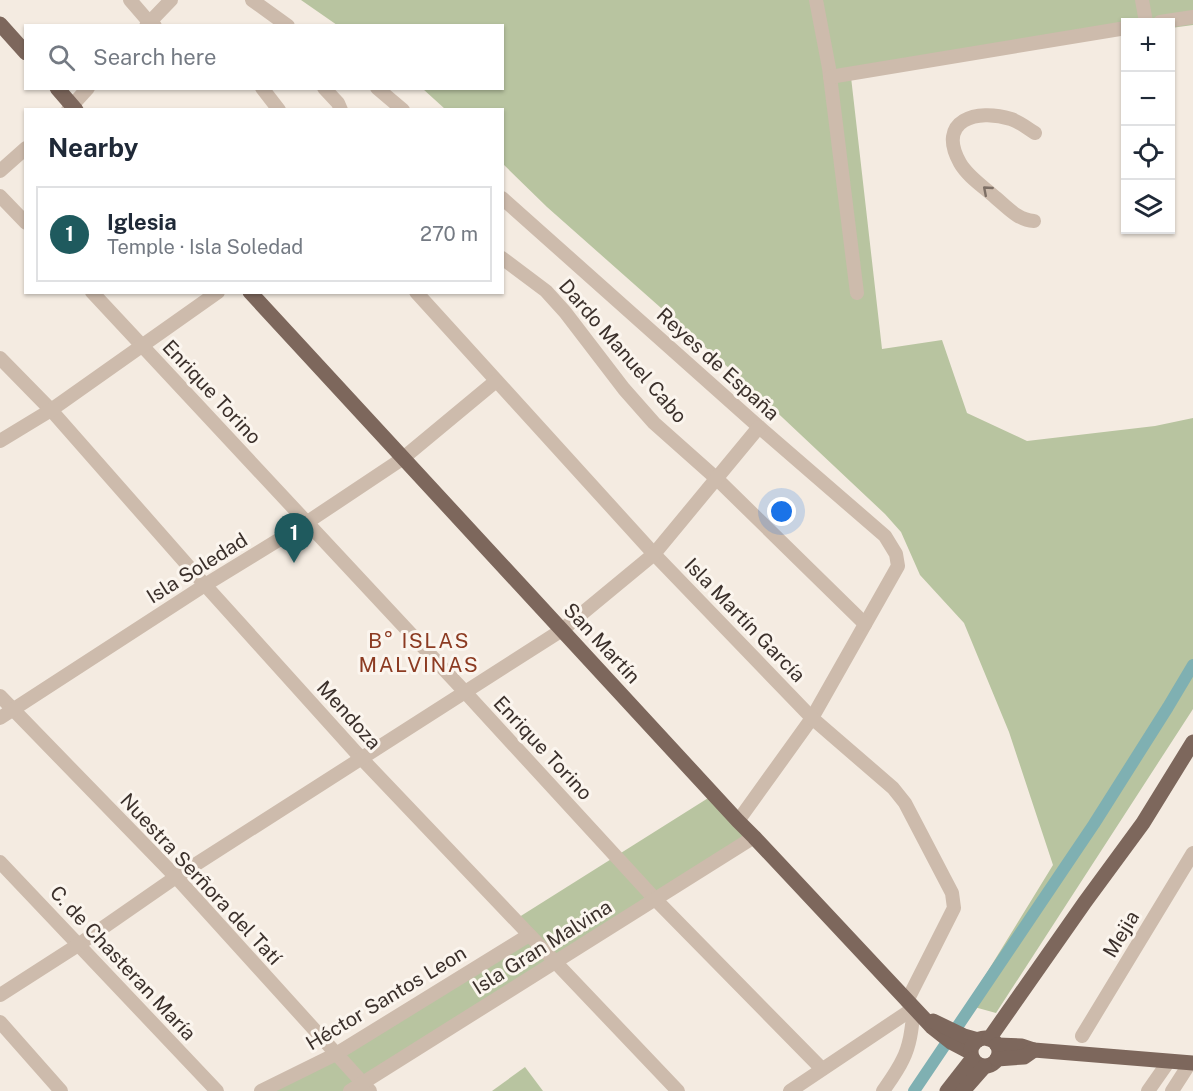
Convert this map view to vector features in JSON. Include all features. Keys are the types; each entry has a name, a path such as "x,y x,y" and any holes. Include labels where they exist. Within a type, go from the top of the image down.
{"main road":[{"path":"0,24 24,51"},
{"path":"58,90 72,108"},
{"name":"San Martín","path":"252,294 738,822 911,1004 927,1020 937,1022 980,1048"},
{"path":"963,1091 980,1048 1143,823 1193,742"},
{"path":"947,1091 1124,863 1193,758"},
{"path":"980,1048 1023,1056 1034,1050 1191,1063"}],"street":[{"path":"130,0 150,24 171,0"},
{"path":"252,0 285,24"},
{"path":"816,0 830,77 857,292"},
{"path":"1142,0 1145,18"},
{"path":"1175,20 1193,17"},
{"path":"830,77 1121,29"},
{"path":"72,108 86,90"},
{"path":"264,90 277,108"},
{"path":"326,90 340,108"},
{"path":"379,90 401,108"},
{"path":"1034,221 1026,220 1015,214 969,174 957,156 953,135 960,122 969,118 988,116 1010,119 1035,133"},
{"path":"0,171 24,150"},
{"path":"0,196 24,221"},
{"name":"Reyes de España","path":"504,200 885,536 896,554 898,566 865,624"},
{"name":"Dardo Manuel Cabo","path":"504,260 546,291 566,312 624,389 647,415 717,479 865,624"},
{"name":"Enrique Torino","path":"94,294 655,899 822,1069"},
{"path":"0,441 51,410 215,294"},
{"name":"Isla Martín García","path":"418,294 654,554 812,718 893,788 905,803 952,893 954,908 911,1004"},
{"name":"Mendoza","path":"0,358 51,410 362,758 678,1091"},
{"name":"Isla Soledad","path":"0,718 205,585 306,523 402,459 496,381"},
{"path":"0,995 78,945 176,877 562,630 654,554 759,427"},
{"path":"738,822 812,718 865,624"},
{"name":"Nuestra Serñora del Tatí","path":"0,696 176,877 367,1087"},
{"name":"Isla Gran Malvina","path":"350,1091 367,1087 554,962 754,837"},
{"name":"Mejia","path":"1082,1036 1193,853"},
{"name":"C. de Chasteran María","path":"0,862 217,1091"},
{"name":"Héctor Santos Leon","path":"261,1091 336,1054 529,935"},
{"path":"790,1091 911,1004"},
{"path":"883,1091 903,1061 907,1049 912,1030 911,1004"},
{"path":"0,1022 62,1091"},
{"path":"1149,1091 1169,1061"},
{"path":"1172,1091 1191,1063"}],"green space":[{"path":"301,0 1193,0 1193,25 1175,27 1175,18 1121,18 1121,23 851,77 882,349 942,340 967,413 1027,441 1155,426 1193,418 1193,709 996,1013 967,1005 1053,865 1009,732 964,623 920,575 901,532 885,514 748,385 547,207 504,165 504,108 444,108 424,90 504,90 504,24 336,24"},
{"path":"713,795 753,837 349,1091 264,1091 530,935 516,919"},
{"path":"525,1067 543,1091 492,1091"}],"waterway":[{"path":"914,1091 1094,824 1193,665"}],"place":[{"name":"Iglesia","path":"294,563"}],"district":[{"name":"B° ISLAS MALVINAS","path":"419,652"}]}
